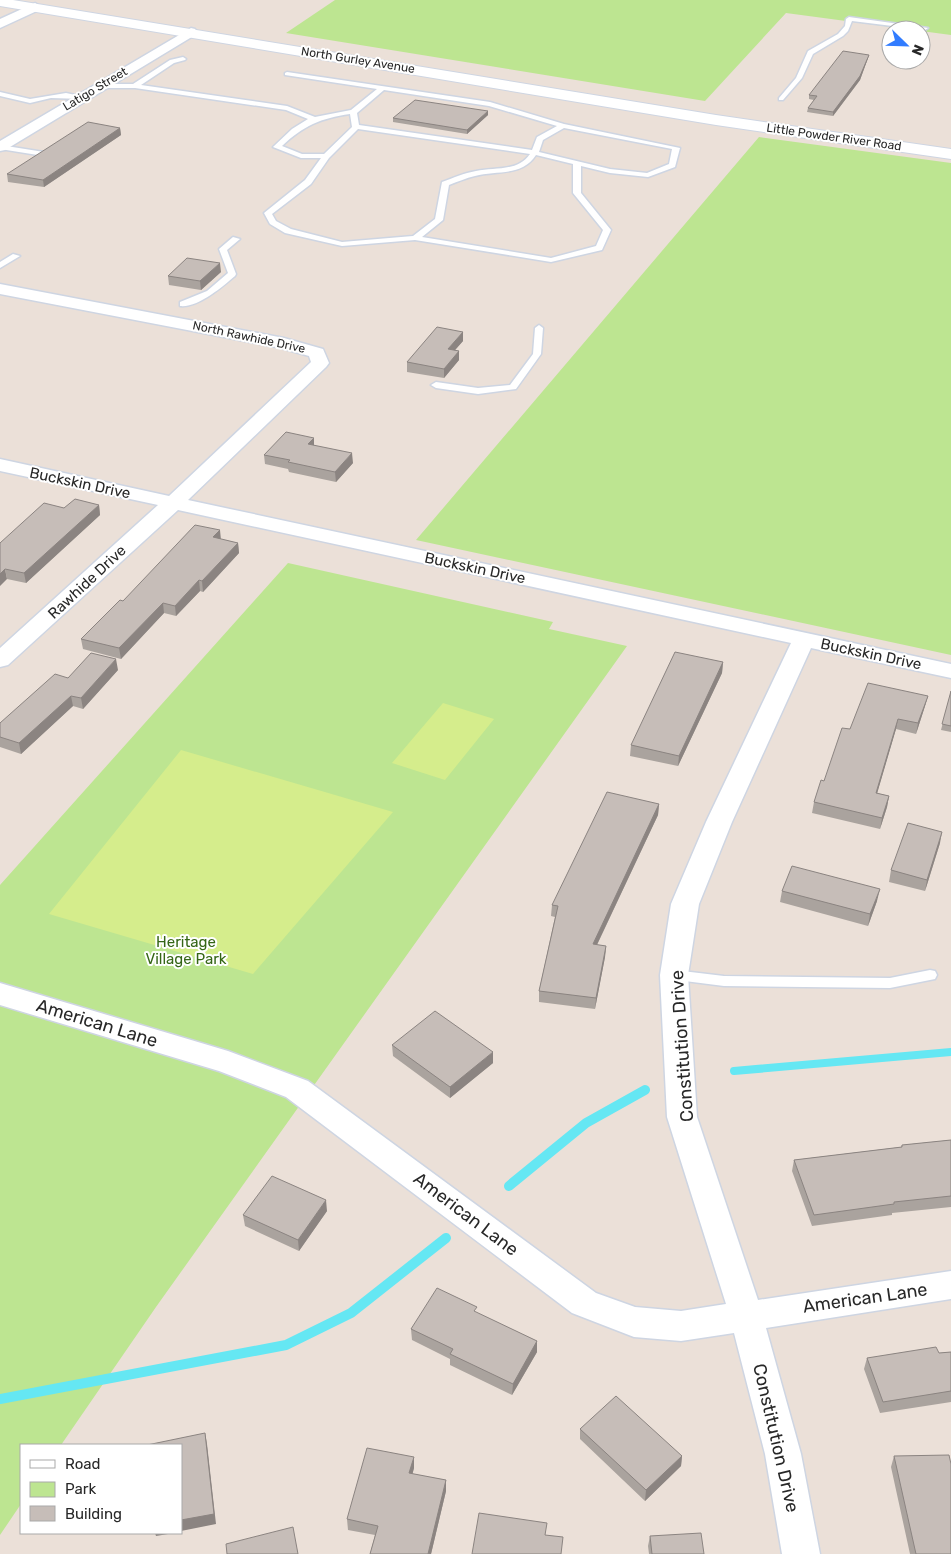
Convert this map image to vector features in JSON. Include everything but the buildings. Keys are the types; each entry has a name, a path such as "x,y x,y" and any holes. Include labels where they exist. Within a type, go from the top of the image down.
{"street":[{"name":"North Gurley Avenue","path":"0,2 716,120"},
{"path":"0,24 35,7"},
{"name":"Latigo Street","path":"0,147 191,32"},
{"name":"Little Powder River Road","path":"716,120 951,154"},
{"name":"North Rawhide Drive","path":"0,289 284,343 317,353 320,363 311,373 173,503"},
{"name":"Buckskin Drive","path":"0,465 951,671"},
{"name":"Rawhide Drive","path":"0,660 10,642 173,503"},
{"name":"Constitution Drive","path":"801,1554 783,1454 746,1315 682,1117 674,976 685,904 719,822 804,639"},
{"name":"American Lane","path":"0,994 228,1062 297,1089 584,1303 634,1322 681,1326 951,1286"}],"lane":[{"path":"781,99 803,72 806,59 812,51 838,38 848,26 849,18 881,22"},
{"path":"135,86 172,62 183,59"},
{"path":"287,74 490,104 563,126 676,148 672,165 648,175 610,171 536,153 356,127"},
{"path":"101,86 135,86 288,108 314,119"},
{"path":"326,156 301,156 277,147 298,126 324,115 353,112 382,88"},
{"path":"0,94 30,101 51,96 82,97"},
{"path":"353,112 356,127"},
{"path":"416,238 439,220 445,184 474,174 516,169 536,153 540,139 563,126"},
{"path":"356,127 326,156 308,182 268,213 273,222 288,231 342,244 416,238 551,260 599,248 607,230 577,193 576,163"},
{"path":"0,147 44,154"},
{"path":"183,304 210,293 232,274 223,249 236,239"},
{"path":"0,266 16,256"},
{"path":"436,385 478,391 513,387 537,354 539,328"},
{"path":"674,976 724,981 890,984 930,975"}],"green space":[{"path":"335,0 951,0 951,35 931,32 931,20 881,20 881,26 786,13 705,101 286,33"},
{"path":"759,137 951,163 951,655 416,540"},
{"name":"Heritage Village Park","path":"288,563 553,622 549,629 627,646 156,1307 62,1444 20,1444 20,1505 0,1535 0,885"},
{"path":"443,703 494,719 445,780 392,763"},
{"path":"181,750 393,812 253,974 49,914"}],"waterway":[{"path":"734,1071 951,1052"},
{"path":"509,1186 586,1123 645,1090"},
{"path":"0,1399 286,1345 351,1313 446,1238"}]}
